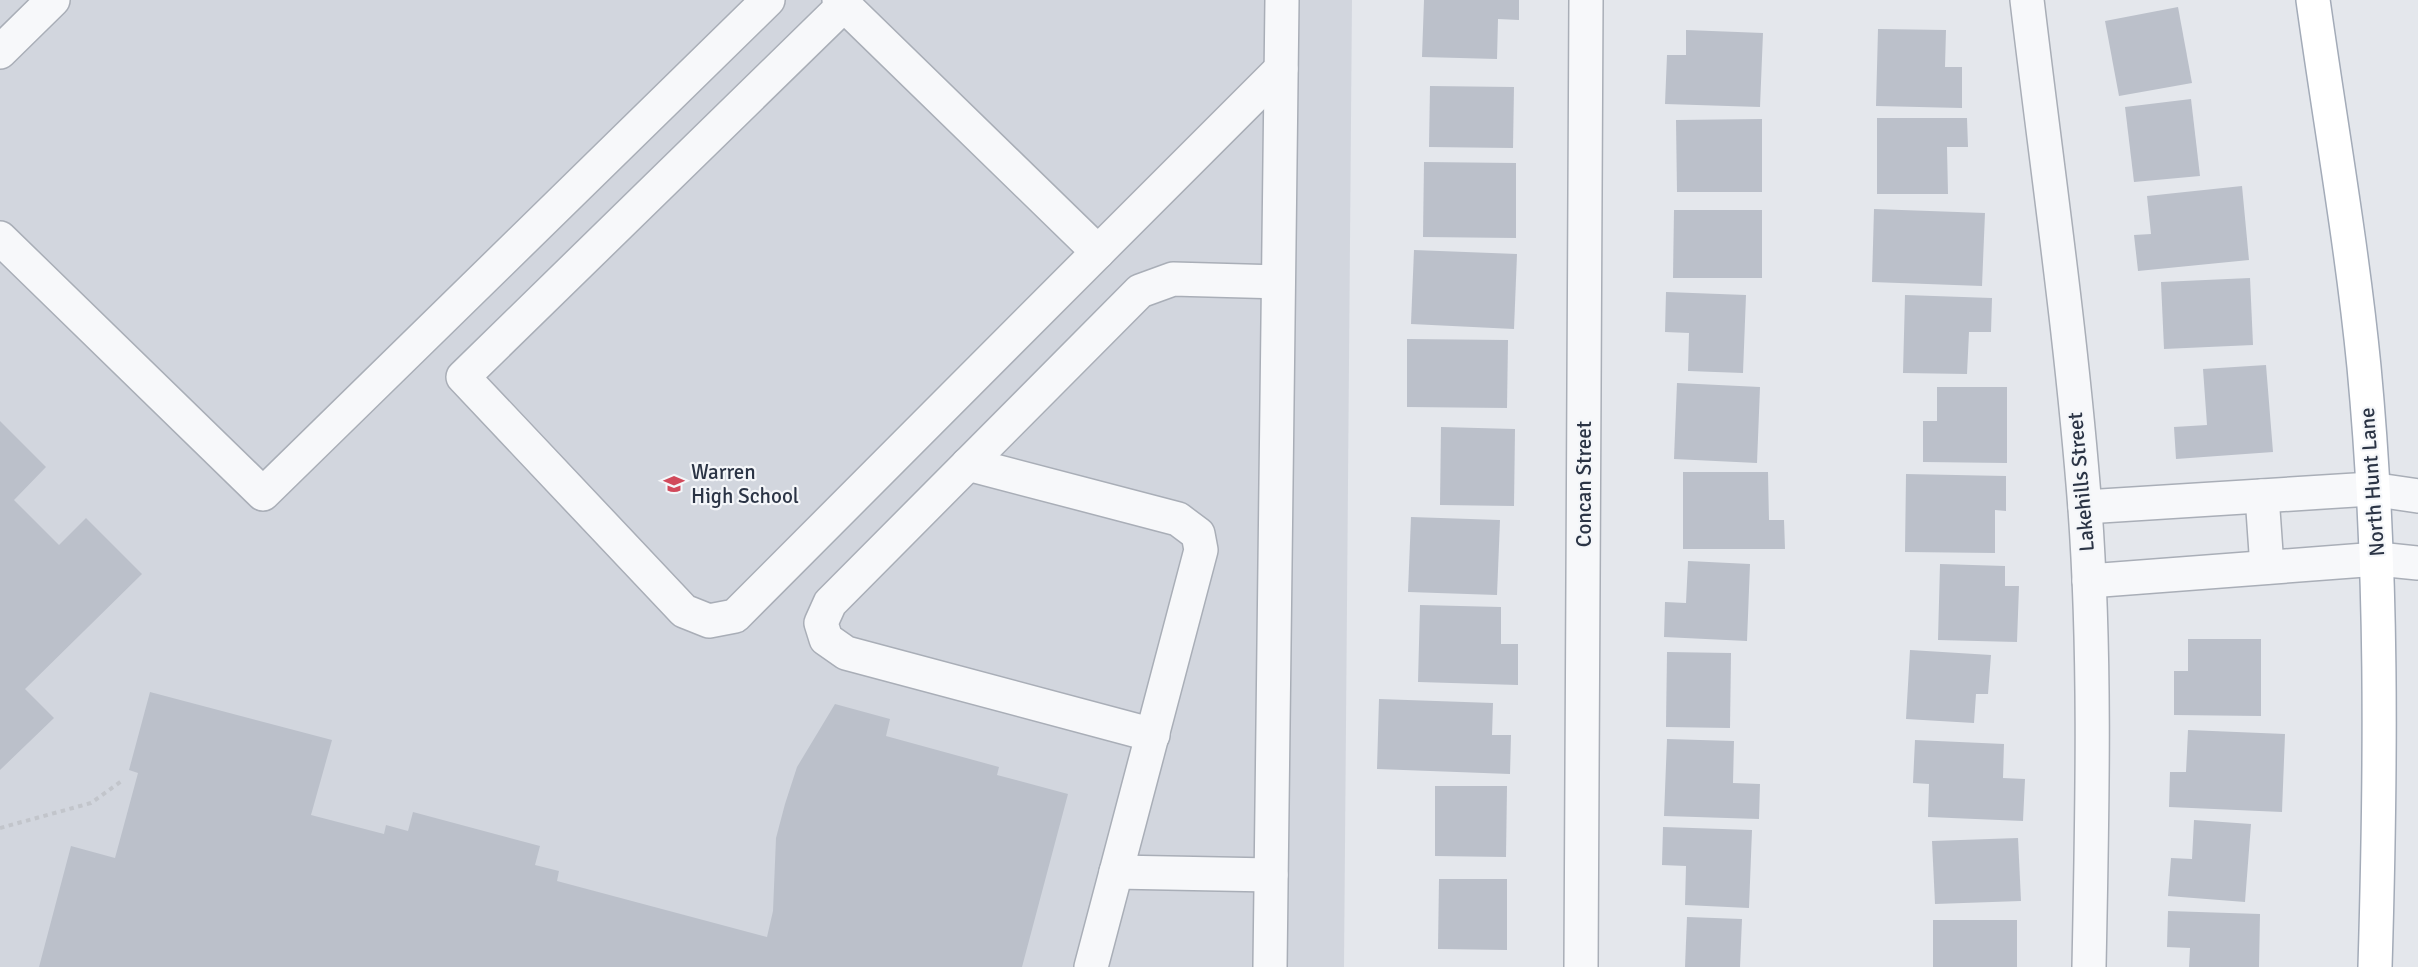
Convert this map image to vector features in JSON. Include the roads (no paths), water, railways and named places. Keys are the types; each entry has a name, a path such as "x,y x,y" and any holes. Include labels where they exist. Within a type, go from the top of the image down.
{"main road":[{"name":"North Hunt Lane","path":"2313,0 2364,368 2371,489 2378,559 2380,636 2375,967"}],"street":[{"path":"0,52 53,0"},
{"path":"0,238 263,494 768,0"},
{"path":"1270,967 1282,0"},
{"name":"Concan Street","path":"1581,967 1586,0"},
{"name":"Lakehills Street","path":"2027,0 2062,277 2085,507 2089,581 2092,806 2089,967"},
{"path":"1098,252 841,3 463,377 684,611 709,621 735,616 1281,69"},
{"path":"1153,735 846,653 826,639 821,623 830,603 1140,291 1173,279 1278,282"},
{"path":"968,464 1178,519 1198,534 1201,550 1091,967"},
{"path":"2085,507 2371,489 2418,496"},
{"path":"2262,496 2267,567"},
{"path":"2089,581 2378,559 2418,562"},
{"path":"1116,872 1271,875"}],"place":[{"name":"Warren High School","path":"674,484"}]}
